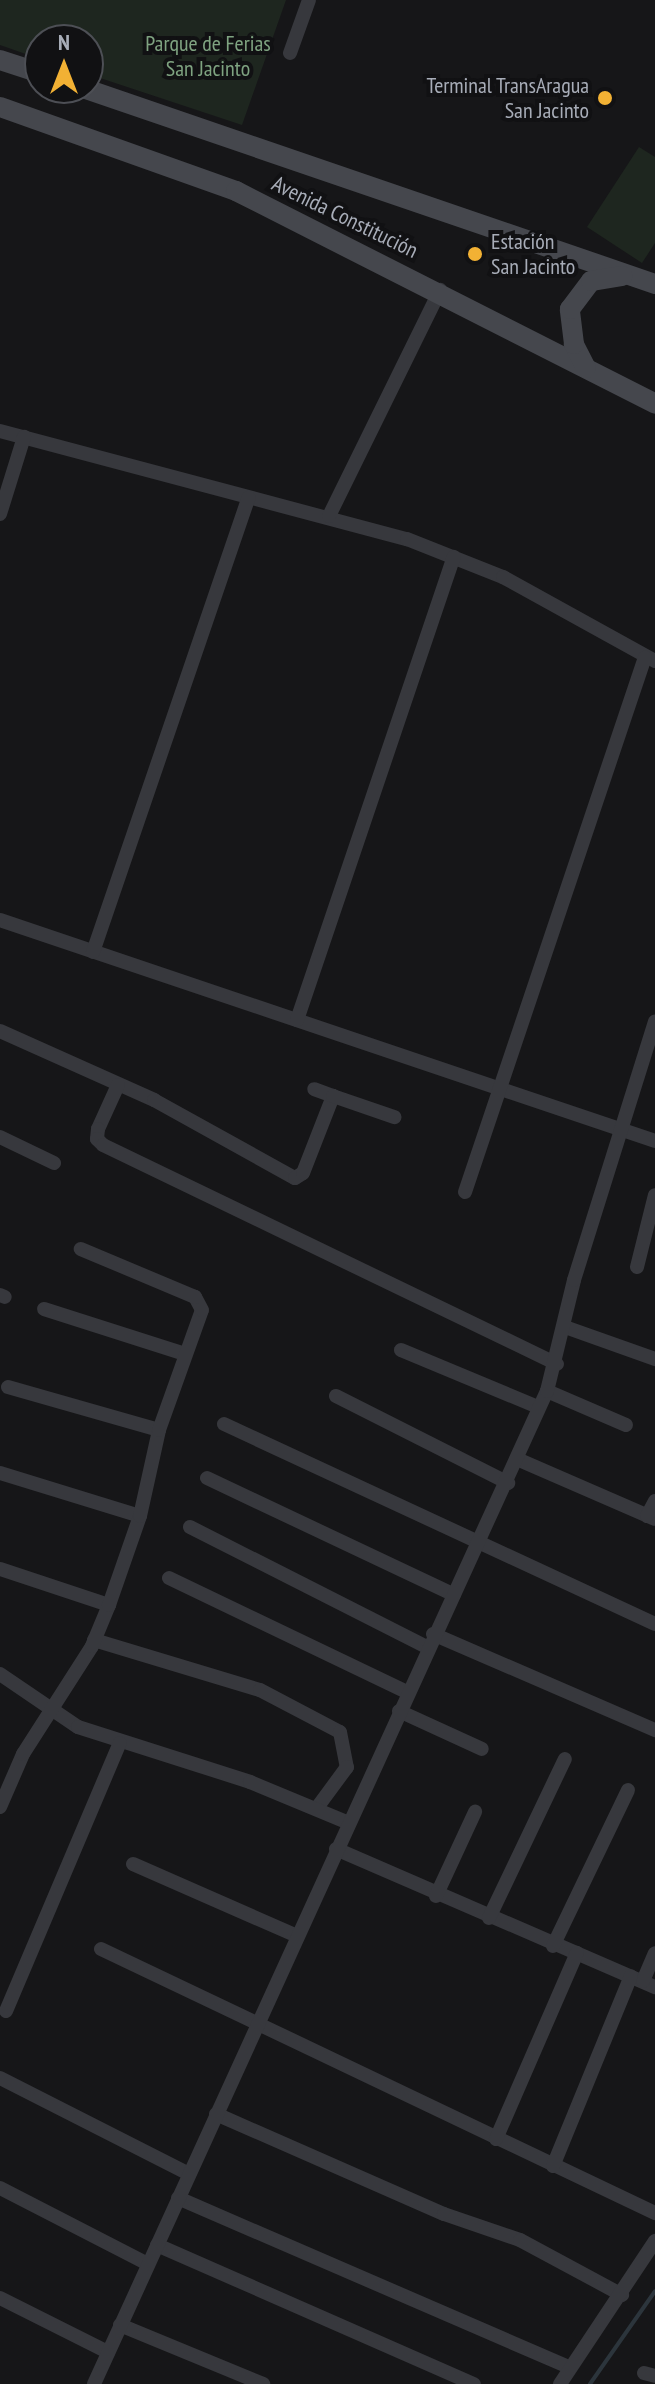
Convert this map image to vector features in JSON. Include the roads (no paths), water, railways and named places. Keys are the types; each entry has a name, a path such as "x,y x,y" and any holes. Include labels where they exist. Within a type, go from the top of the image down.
{"street":[{"path":"290,53 309,0"},
{"path":"0,60 24,68"},
{"name":"Avenida Constitución","path":"104,95 655,284"},
{"name":"Avenida Constitución","path":"0,107 236,191 440,290 652,402"},
{"path":"586,368 574,344 570,309 591,281 631,275"},
{"path":"329,516 440,290"},
{"path":"0,431 248,498 329,516 454,557 503,577 650,659 498,1088 465,1192"},
{"path":"0,514 24,437"},
{"path":"93,952 248,498"},
{"path":"297,1020 454,557"},
{"path":"0,920 655,1141"},
{"path":"94,2384 430,1640 481,1545 547,1391 557,1364 619,1129 655,1021"},
{"path":"0,1031 118,1085 295,1178 303,1173 333,1096"},
{"path":"118,1085 98,1129 97,1139 103,1145 557,1364"},
{"path":"314,1089 394,1117"},
{"path":"0,1137 54,1163"},
{"path":"637,1267 655,1195"},
{"path":"0,1807 51,1710 94,1640 109,1605 140,1516 159,1430 202,1310 195,1297 81,1249"},
{"path":"44,1309 185,1354"},
{"path":"565,1327 655,1359"},
{"path":"401,1350 538,1407"},
{"path":"8,1387 159,1430"},
{"path":"547,1391 626,1425"},
{"path":"336,1396 508,1483"},
{"path":"224,1424 655,1624"},
{"path":"517,1459 651,1518 655,1501"},
{"path":"0,1473 140,1516"},
{"path":"207,1478 454,1595"},
{"path":"190,1527 430,1640 655,1730"},
{"path":"0,1569 109,1605"},
{"path":"169,1578 407,1692"},
{"path":"94,1640 260,1690 340,1732 347,1767 316,1809"},
{"path":"0,1674 51,1710 120,1743 250,1782 349,1823"},
{"path":"399,1711 482,1749"},
{"path":"6,2011 120,1743"},
{"path":"489,1918 565,1759"},
{"path":"553,1946 628,1790"},
{"path":"436,1896 475,1812"},
{"path":"336,1849 436,1896 643,1982"},
{"path":"133,1864 297,1936"},
{"path":"101,1949 655,2213"},
{"path":"496,2139 577,1953"},
{"path":"553,2166 655,1953"},
{"path":"0,2078 189,2174"},
{"path":"216,2114 459,2220 520,2240 622,2295"},
{"path":"0,2188 148,2264"},
{"path":"178,2198 569,2367"},
{"path":"560,2384 655,2241"},
{"path":"157,2245 474,2384"},
{"path":"0,2298 108,2352"},
{"path":"120,2325 263,2384"}],"waterway":[{"path":"590,2384 655,2291"}],"place":[{"name":"Terminal TransAragua San Jacinto","path":"605,98"},
{"name":"Estación San Jacinto","path":"475,254"}],"park label":[{"name":"Parque de Ferias San Jacinto","path":"208,56"}]}
